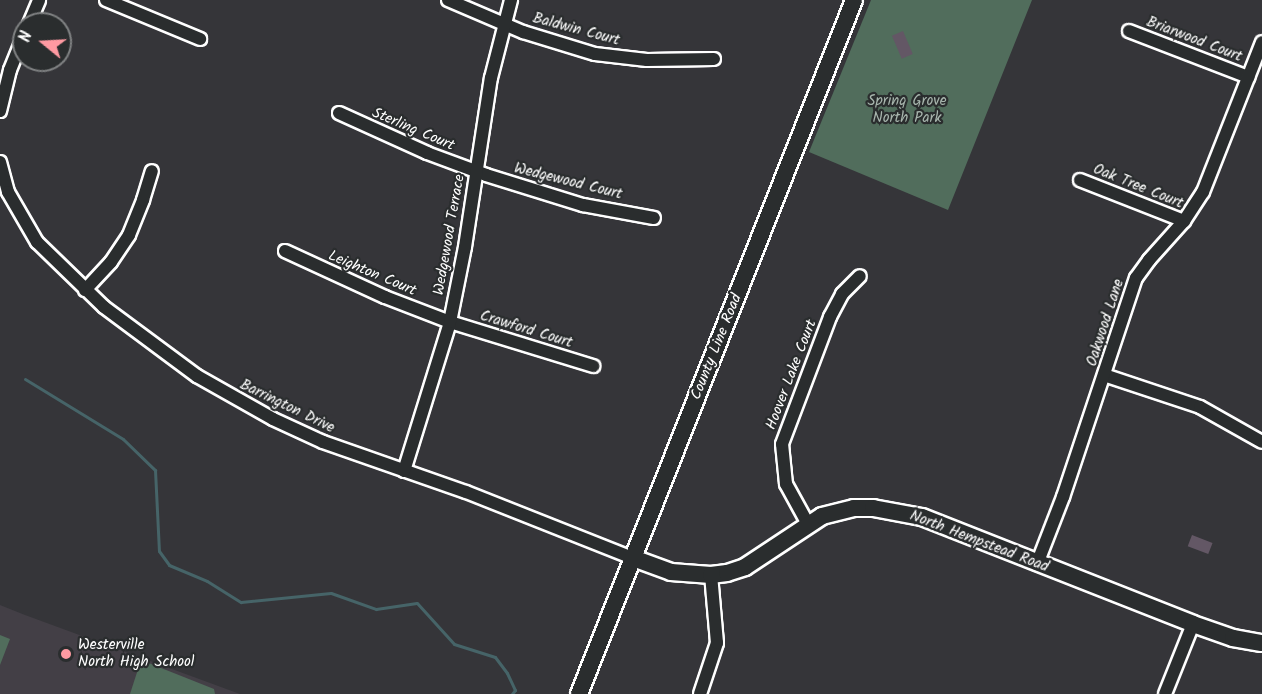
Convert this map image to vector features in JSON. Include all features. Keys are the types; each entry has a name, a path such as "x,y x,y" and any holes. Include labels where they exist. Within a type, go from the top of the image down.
{"main road":[{"name":"County Line Road","path":"579,694 854,0"},
{"name":"North Hempstead Road","path":"633,558 671,572 711,575 745,567 808,524 832,512 854,508 900,511 922,517 1193,624 1233,638 1262,643"}],"street":[{"path":"106,0 200,39"},
{"name":"Baldwin Court","path":"448,0 504,25 595,54 647,60 714,59"},
{"name":"Wedgewood Terrace","path":"404,471 450,322 491,78 511,0"},
{"name":"Briarwood Court","path":"1129,31 1248,77"},
{"name":"Oakwood Lane","path":"1037,564 1063,497 1136,278 1184,221 1203,192 1262,42"},
{"path":"0,111 12,65"},
{"name":"Sterling Court","path":"339,113 427,153 477,171"},
{"name":"Barrington Drive","path":"0,162 2,177 18,212 37,242 85,290 140,336 231,396 322,442 466,492 633,558"},
{"path":"85,290 111,262 129,235 148,188 152,171"},
{"name":"Wedgewood Court","path":"477,171 573,202 654,218"},
{"name":"Oak Tree Court","path":"1080,180 1184,221"},
{"name":"Leighton Court","path":"285,251 384,297 450,322"},
{"name":"Hoover Lake Court","path":"808,524 786,484 782,444 830,317 842,294 860,276"},
{"name":"Crawford Court","path":"450,322 593,366"},
{"path":"1104,375 1200,407 1262,441"},
{"path":"700,694 717,642 711,575"},
{"path":"1165,694 1193,624"}],"shaded area":[{"name":"Westerville North High School","path":"0,605 25,615 240,694 0,694"}],"green space":[{"name":"Spring Grove North Park","path":"871,0 1032,0 948,210 809,152"},
{"path":"0,635 10,639 0,665"},
{"path":"141,660 214,689 215,694 130,694"}],"building":[{"path":"903,31 913,54 902,59 892,36"},
{"path":"1192,535 1213,543 1208,554 1188,546"}],"waterway":[{"path":"25,379 123,439 155,470 159,551 169,565 207,581 241,602 331,593 376,609 417,603 454,644 495,657 507,673 515,690 512,694"}],"place":[{"name":"Westerville North High School","path":"66,654"}]}
